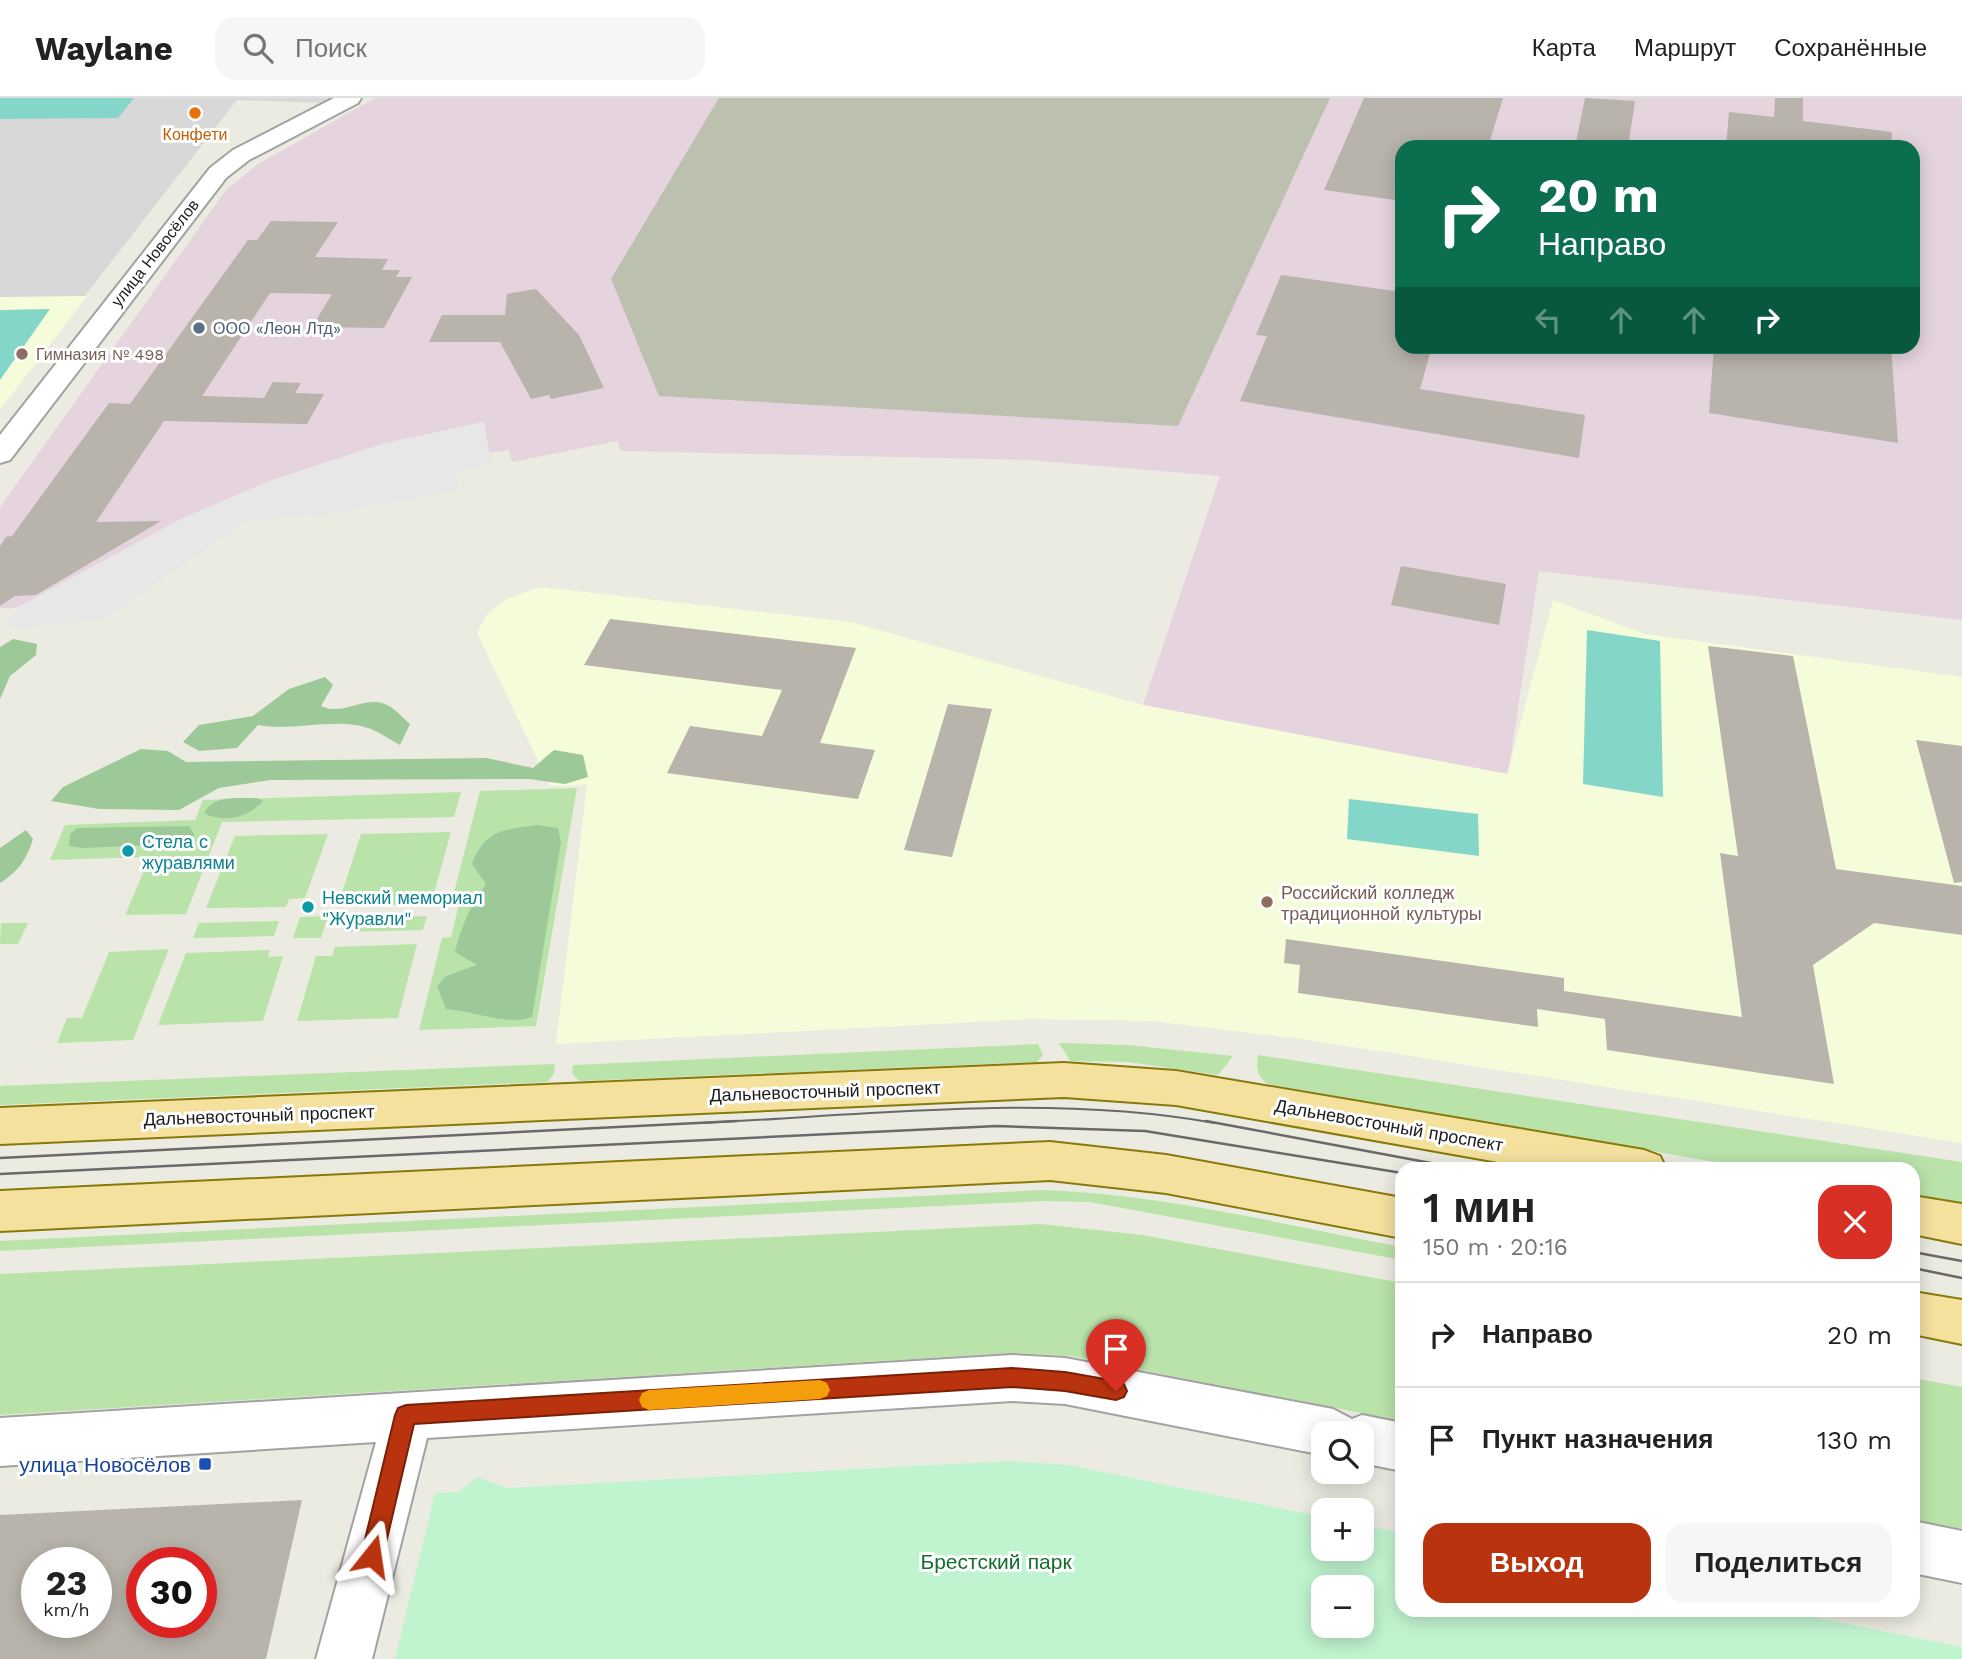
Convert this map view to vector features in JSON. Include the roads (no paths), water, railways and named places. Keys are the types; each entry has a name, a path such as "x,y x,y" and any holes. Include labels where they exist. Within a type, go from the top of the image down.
{"main road":[{"name":"Дальневосточный проспект","path":"0,1126 1063,1080 1176,1088 1604,1162"},
{"path":"0,1211 1050,1161 1166,1174 1395,1217"},
{"path":"1920,1217 1962,1224"},
{"path":"1920,1314 1962,1322"}],"street":[{"name":"улица Новосёлов","path":"0,454 218,173 241,155 350,98"},
{"path":"0,1442 1012,1378 1065,1381 1311,1429"},
{"path":"344,1659 399,1452 406,1415"},
{"path":"1374,1441 1395,1446"},
{"path":"1920,1549 1962,1557"}],"tram line":[{"path":"736,1121 1024,1108 1089,1109 1215,1123"},
{"path":"0,1158 736,1121"},
{"path":"702,1123 736,1121"},
{"path":"1206,1121 1426,1162"},
{"path":"0,1174 997,1126 1145,1131 1395,1172"},
{"path":"1920,1253 1962,1261"},
{"path":"1920,1269 1962,1278"}],"place":[{"name":"Конфети","path":"195,113"},
{"name":"ООО «Леон Лтд»","path":"199,328"},
{"name":"Гимназия № 498","path":"22,354"},
{"name":"Стела с журавлями","path":"128,851"},
{"name":"Российский колледж традиционной культуры","path":"1267,902"},
{"name":"Невский мемориал \"Журавли\"","path":"308,907"},
{"name":"улица Новосёлов","path":"205,1464"}],"park label":[{"name":"Брестский парк","path":"996,1561"}]}
